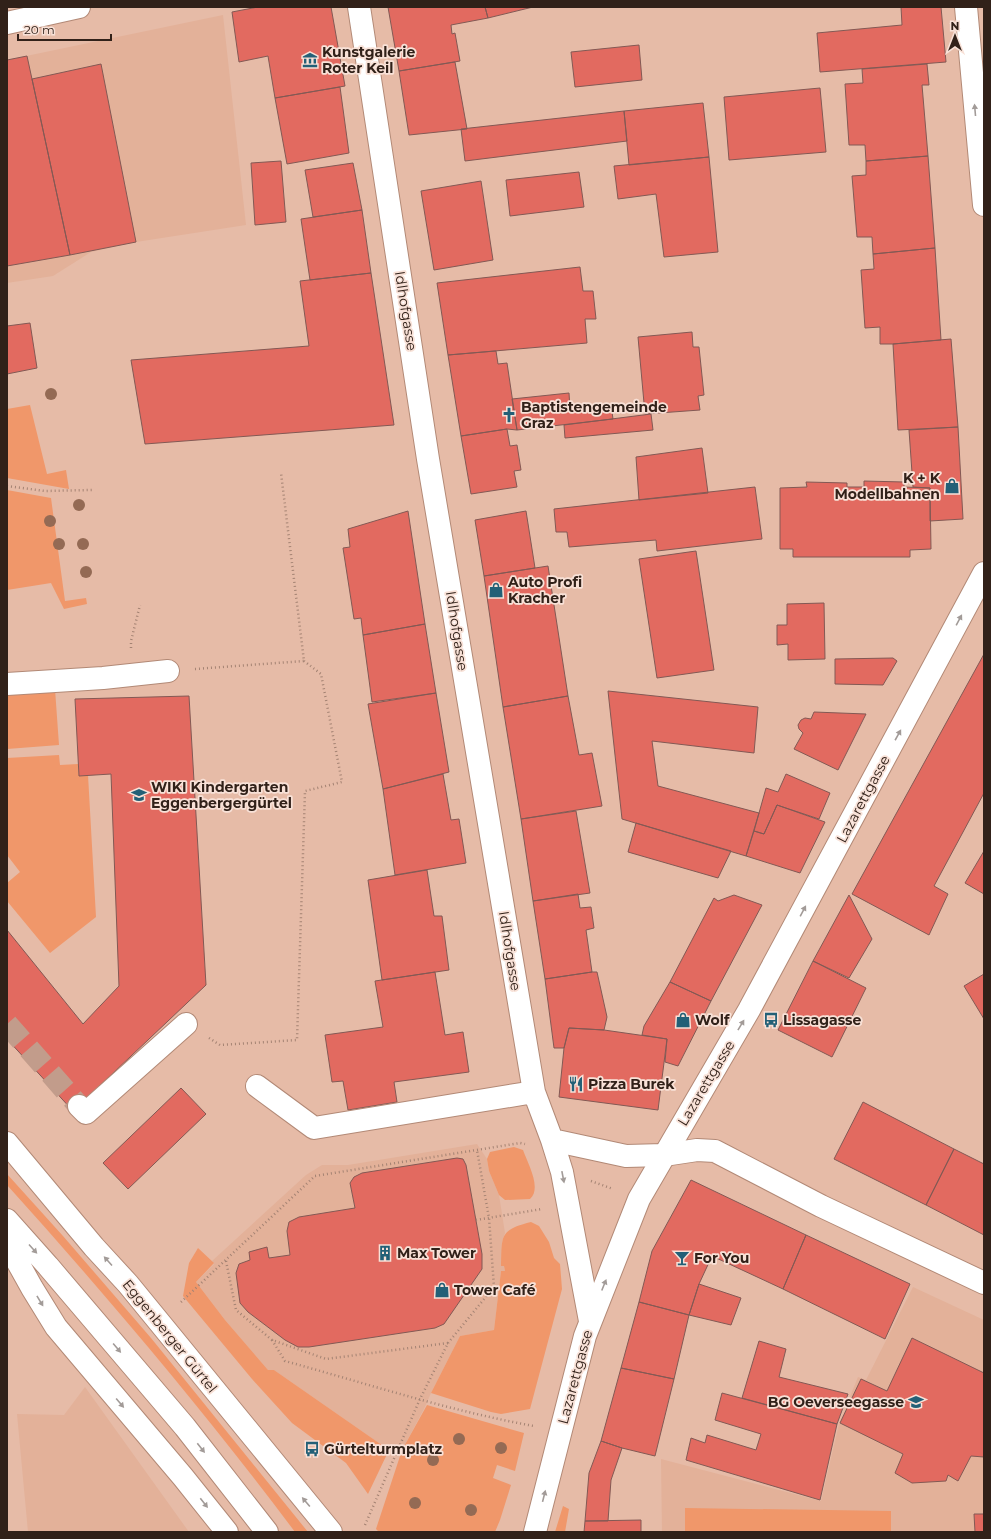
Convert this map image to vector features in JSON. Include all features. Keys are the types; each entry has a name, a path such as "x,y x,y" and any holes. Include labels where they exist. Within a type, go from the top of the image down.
{"main road":[{"path":"7,23 79,7"},
{"name":"Idlhofgasse","path":"359,7 428,459 534,1092 562,1172 590,1321"},
{"path":"966,7 984,205"},
{"name":"Lazarettgasse","path":"534,1532 585,1336 639,1199 749,1010 984,573"},
{"path":"7,684 168,671"},
{"path":"79,1106 86,1113 186,1024"},
{"path":"257,1086 314,1128 534,1092"},
{"path":"552,1140 626,1156 664,1155 697,1150 715,1151 821,1206 984,1283"},
{"name":"Eggenberger Gürtel","path":"7,1143 94,1247 128,1284 331,1532"},
{"path":"7,1220 185,1427 267,1532"},
{"path":"7,1243 56,1327 183,1477 227,1532"}],"path":[{"path":"281,473 304,661"},
{"path":"7,486 45,491 92,490"},
{"path":"133,674 131,641 140,605"},
{"path":"168,671 304,661 321,674 342,782 305,791 297,1040 220,1045 186,1024"},
{"path":"181,1302 315,1176 520,1143"},
{"path":"365,1525 420,1399 448,1343 494,1287 489,1218 477,1150"},
{"path":"476,1220 542,1209"},
{"path":"226,1261 236,1310 272,1340 285,1361 500,1420 535,1426"},
{"path":"272,1340 326,1359 448,1343"}],"shaded area":[{"path":"223,15 246,225 136,242 91,252 53,276 7,283 7,60"},
{"path":"30,405 47,474 66,470 69,489 7,478 7,409"},
{"path":"7,490 51,498 65,601 86,598 87,604 64,609 51,583 7,590"},
{"path":"55,689 59,745 7,749 7,692"},
{"path":"59,755 60,765 78,764 79,776 88,775 96,917 50,953 7,901 7,883 20,872 7,855 7,758"},
{"path":"477,1144 487,1159 489,1171 499,1195 505,1233 502,1242 501,1265 504,1266 505,1271 501,1271 494,1330 460,1336 402,1450 389,1450 274,1370 268,1370 225,1320 196,1282 214,1264 212,1261 306,1175 322,1165 348,1165"},
{"path":"514,1147 523,1150 531,1169 535,1189 530,1199 505,1200 499,1195 489,1171 487,1159 490,1152"},
{"path":"7,1174 151,1338 308,1532 295,1532 191,1399 82,1270 7,1185"},
{"path":"531,1222 539,1226 549,1242 554,1258 560,1264 562,1289 530,1409 501,1414 431,1393 460,1336 494,1330 501,1271 505,1271 504,1266 501,1266 502,1241 504,1236 513,1228"},
{"path":"198,1248 214,1263 196,1282 225,1320 268,1370 274,1370 389,1450 368,1494 346,1463 292,1423 252,1379 183,1296 189,1263"},
{"name":"BG Oeverseegasse","path":"913,1287 984,1320 984,1532 662,1532 661,1459 821,1501 839,1424 858,1377 866,1380"},
{"path":"85,1387 189,1532 28,1532 17,1414 64,1415"},
{"path":"427,1405 524,1433 515,1471 497,1465 493,1478 511,1485 495,1532 379,1532 376,1529 402,1450"},
{"path":"563,1506 569,1509 565,1532 555,1532"},
{"path":"685,1508 891,1511 891,1532 685,1532"}],"building":[{"path":"258,7 331,7 345,86 275,98 268,56 239,62 232,12"},
{"path":"388,7 485,7 488,18 451,25 452,34 455,33 460,61 399,71"},
{"path":"485,7 533,7 488,18"},
{"path":"901,7 941,7 946,62 820,72 817,33 902,25"},
{"path":"639,45 642,80 575,87 571,52"},
{"path":"27,56 70,255 7,266 7,60"},
{"path":"455,62 467,129 409,135 399,71"},
{"path":"101,64 136,242 70,255 32,79"},
{"path":"927,64 929,85 922,85 928,156 866,161 865,145 849,145 845,84 863,83 862,69"},
{"path":"340,87 349,153 287,164 275,98"},
{"path":"820,88 826,152 729,160 724,97"},
{"path":"703,103 709,157 629,165 624,111"},
{"path":"624,111 627,141 465,161 461,129"},
{"path":"928,156 935,248 873,254 872,237 857,237 852,176 866,175 866,161"},
{"path":"709,157 718,252 664,257 656,194 618,199 614,166"},
{"path":"281,161 286,222 255,225 251,163"},
{"path":"353,163 362,210 313,217 305,170"},
{"path":"579,172 584,207 510,216 506,180"},
{"path":"481,181 493,260 434,270 421,191"},
{"path":"362,210 371,273 310,280 301,219"},
{"path":"935,248 941,340 880,344 880,327 865,328 861,270 874,269 873,254"},
{"path":"580,267 583,291 593,291 596,319 585,319 587,343 448,355 437,283"},
{"path":"371,273 394,425 145,444 131,360 309,346 300,281"},
{"path":"30,323 37,368 7,374 7,326"},
{"path":"692,332 693,347 699,347 704,395 698,396 700,410 645,414 638,337"},
{"path":"951,339 958,427 898,430 893,344"},
{"path":"496,351 498,364 507,363 517,430 507,429 461,436 448,355"},
{"path":"569,393 570,409 611,405 613,419 517,430 512,399"},
{"path":"651,414 653,430 565,438 564,425"},
{"path":"958,427 963,519 930,521 930,488 913,487 909,430"},
{"path":"507,429 510,446 517,445 521,470 514,471 517,487 471,494 461,436"},
{"path":"702,448 708,493 639,500 636,457"},
{"path":"864,481 904,482 904,487 930,488 931,549 910,550 910,557 793,557 793,549 780,549 780,488 807,487 806,482 847,483 847,487 864,487"},
{"path":"755,487 762,539 657,551 656,540 569,547 567,532 556,532 554,509"},
{"path":"408,511 425,624 363,635 361,618 354,619 343,548 350,547 348,529"},
{"path":"526,511 535,568 484,576 475,520"},
{"path":"696,551 714,670 657,678 639,559"},
{"path":"548,566 568,696 503,707 484,576"},
{"path":"824,603 825,659 788,660 788,644 777,645 777,625 787,625 787,604"},
{"path":"425,624 436,693 372,702 363,635"},
{"path":"984,654 984,793 934,886 948,894 929,935 852,894"},
{"path":"893,658 897,661 883,685 835,684 835,659"},
{"path":"608,691 758,707 754,753 652,741 658,786 759,813 746,856 622,819"},
{"path":"436,693 449,772 383,789 368,704"},
{"path":"189,696 206,985 73,1111 7,1039 7,930 83,1024 119,986 111,774 79,776 75,699"},
{"path":"568,696 579,755 592,753 602,806 521,819 503,707"},
{"path":"814,712 866,714 838,770 794,749 803,733 799,729 798,725 801,720 805,718 811,719"},
{"path":"443,774 451,820 459,819 466,863 395,875 383,789"},
{"path":"786,774 830,793 819,819 777,805 764,834 754,831 766,788 778,792"},
{"path":"777,805 825,822 800,873 746,856 754,831 764,834"},
{"path":"576,811 590,893 533,901 521,819"},
{"path":"636,823 731,851 718,878 628,852"},
{"path":"984,851 984,894 965,883"},
{"path":"427,870 434,916 442,916 449,970 382,980 368,880"},
{"path":"578,894 580,908 591,907 594,928 586,930 592,972 545,979 533,901"},
{"path":"734,895 762,905 711,1001 670,982 714,898 718,901"},
{"path":"849,895 872,939 849,978 813,961"},
{"path":"813,961 866,988 832,1057 778,1030"},
{"path":"435,972 445,1035 463,1032 469,1072 394,1082 397,1102 348,1110 343,1081 332,1082 325,1035 383,1027 375,981"},
{"path":"597,972 607,1017 604,1030 569,1028 564,1048 554,1048 545,979"},
{"path":"984,974 984,1019 964,986"},
{"path":"670,982 711,1001 678,1066 665,1062 667,1039 642,1035 644,1026"},
{"path":"569,1028 604,1030 667,1039 658,1110 559,1097 564,1048"},
{"path":"181,1088 206,1114 128,1189 103,1163"},
{"path":"863,1102 954,1149 926,1205 834,1159"},
{"path":"954,1149 984,1164 984,1235 926,1205"},
{"name":"Max Tower","path":"457,1158 463,1159 466,1165 482,1254 482,1269 444,1324 435,1328 309,1347 298,1347 285,1340 248,1312 240,1303 236,1273 239,1264 250,1260 249,1252 267,1247 269,1258 290,1255 287,1231 289,1222 299,1217 355,1208 350,1183 354,1177 362,1173"},
{"path":"691,1180 806,1235 783,1289 712,1256 699,1284 689,1315 639,1302 652,1251"},
{"path":"806,1235 910,1284 885,1339 783,1289"},
{"path":"699,1284 741,1298 731,1325 689,1315"},
{"path":"639,1302 689,1315 674,1379 621,1368"},
{"path":"912,1338 984,1373 984,1457 971,1456 958,1481 948,1475 946,1481 912,1483 895,1473 903,1454 840,1423 861,1379 887,1391"},
{"path":"759,1341 786,1349 779,1377 848,1394 837,1424 742,1398"},
{"path":"621,1368 674,1379 655,1456 601,1441"},
{"path":"722,1393 837,1424 820,1500 686,1460 691,1438 705,1443 707,1435 756,1450 761,1434 715,1420"},
{"path":"601,1441 622,1448 611,1480 608,1521 585,1521 589,1473"},
{"path":"974,1514 984,1514 984,1532 975,1532"},
{"path":"641,1520 641,1532 584,1532 585,1521"}],"tunnel":[{"path":"7,1024 79,1106"}],"place":[{"name":"Kunstgalerie Roter Keil","path":"310,60"},
{"name":"Baptistengemeinde Graz","path":"509,415"},
{"name":"K + K Modellbahnen","path":"952,486"},
{"name":"Auto Profi Kracher","path":"496,590"},
{"name":"WIKI Kindergarten Eggenbergergürtel","path":"139,795"},
{"name":"Wolf","path":"683,1020"},
{"name":"Lissagasse","path":"771,1020"},
{"name":"Pizza Burek","path":"576,1084"},
{"name":"Max Tower","path":"385,1253"},
{"name":"For You","path":"682,1258"},
{"name":"Tower Café","path":"442,1290"},
{"name":"BG Oeverseegasse","path":"916,1402"},
{"name":"Gürtelturmplatz","path":"312,1449"}]}
